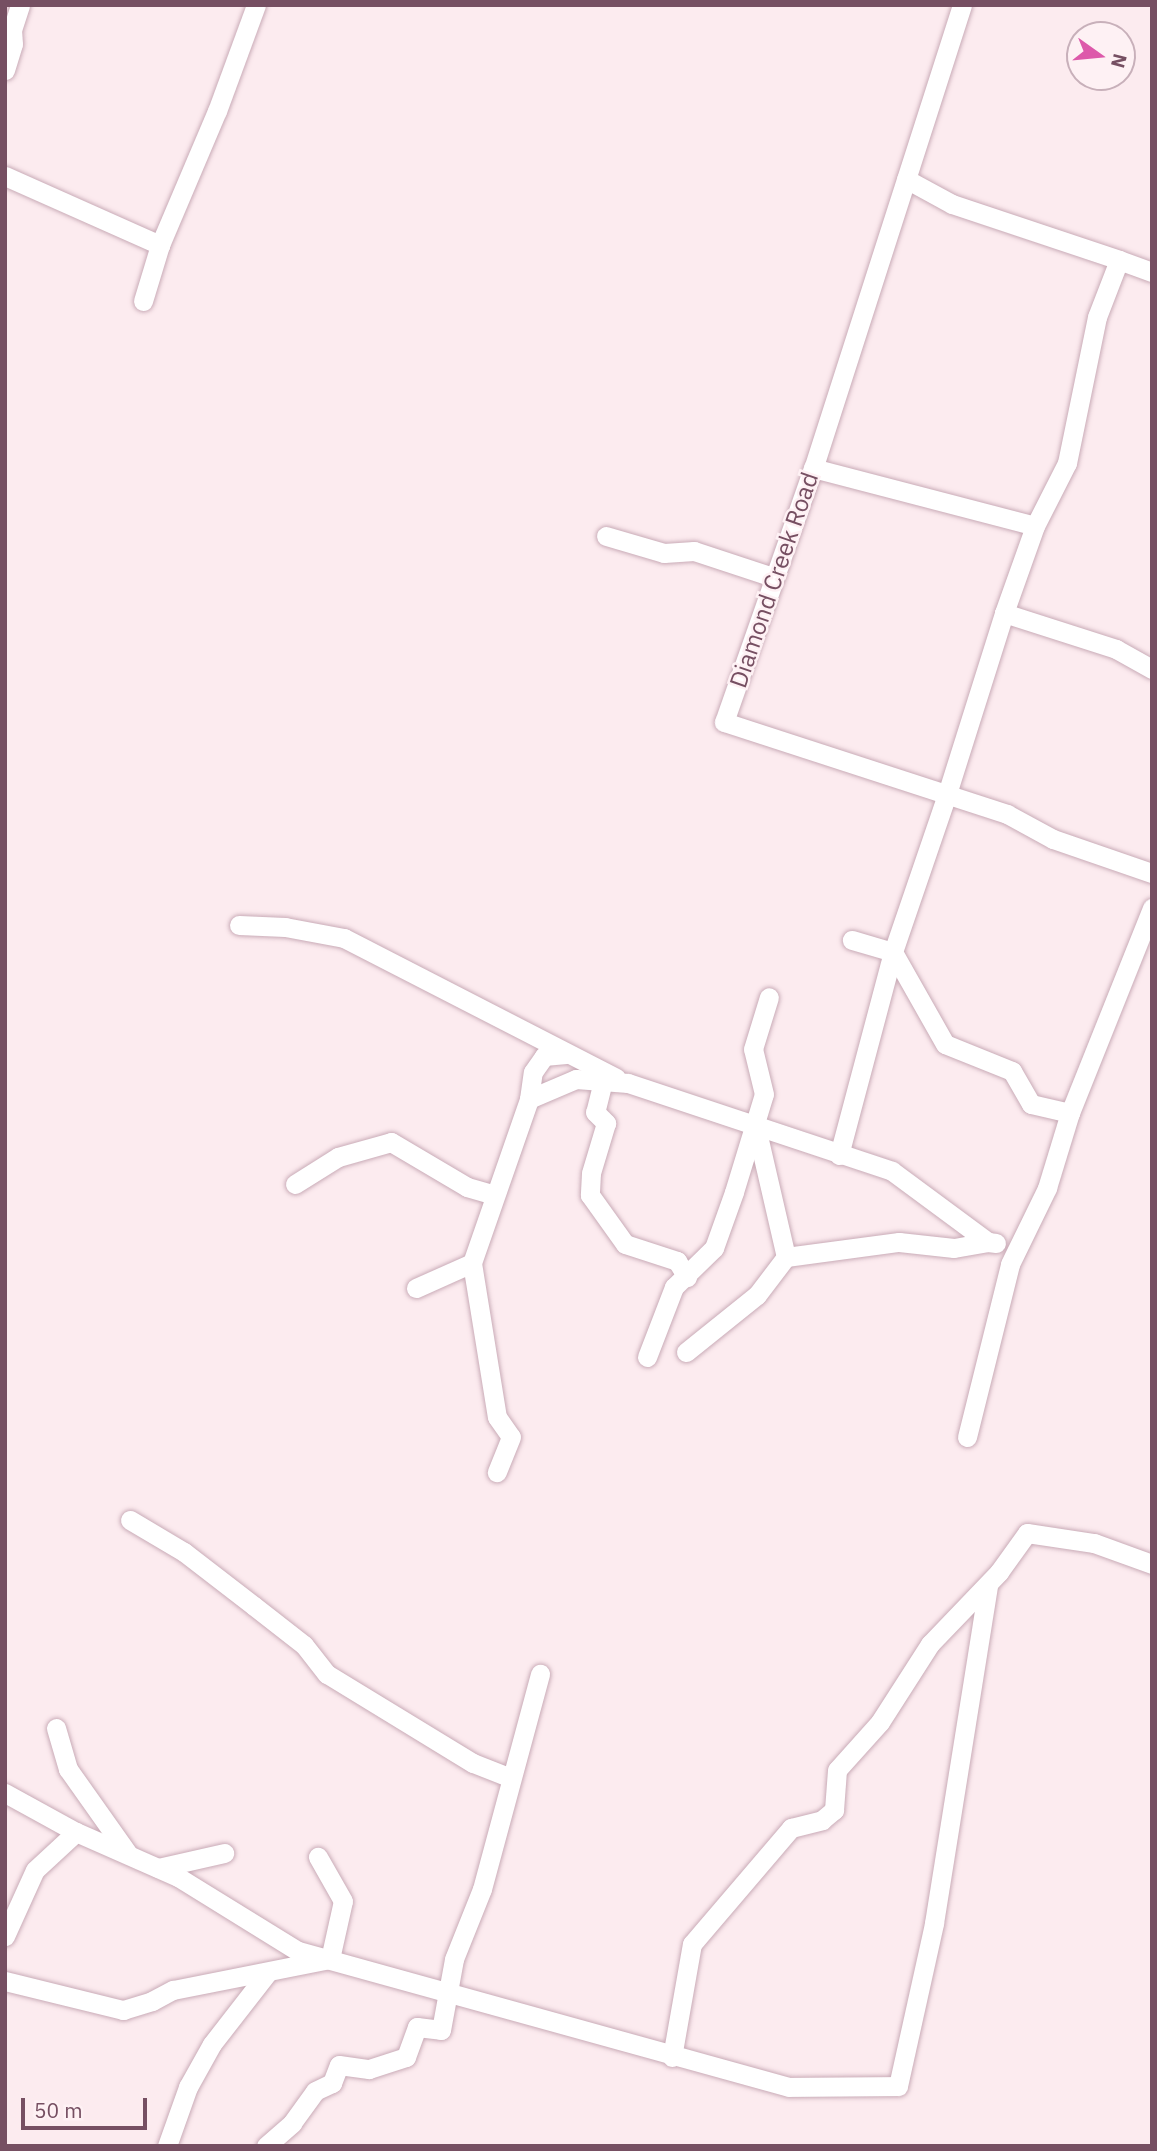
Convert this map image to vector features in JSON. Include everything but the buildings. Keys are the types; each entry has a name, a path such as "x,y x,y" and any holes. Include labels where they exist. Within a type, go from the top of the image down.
{"street":[{"path":"5,70 13,44 12,30 20,5"},
{"path":"143,301 160,246 217,111 256,5"},
{"name":"Diamond Creek Road","path":"962,5 813,468 724,722 1007,814 1053,839 1152,873"},
{"path":"5,176 160,246"},
{"path":"906,179 952,204 1152,272"},
{"path":"839,1155 892,952 947,794 1003,613 1035,526 1067,463 1097,317 1119,260"},
{"path":"813,468 1035,526"},
{"path":"606,536 664,553 694,551 773,577"},
{"path":"1003,613 1116,649 1152,669"},
{"path":"967,1437 1010,1264 1047,1188 1070,1113 1152,908"},
{"path":"239,925 285,927 344,938 628,1083 892,1171 988,1242"},
{"path":"852,940 892,952 945,1044 1012,1071 1031,1104 1070,1113"},
{"path":"648,1357 674,1287 714,1248 756,1125 764,1094 753,1049 769,997"},
{"path":"497,1472 511,1437 497,1417 472,1263 529,1099 533,1072 544,1056 567,1054"},
{"path":"529,1099 576,1079 628,1083"},
{"path":"603,1081 595,1112 606,1123 591,1173 590,1195 625,1244 677,1261 687,1277"},
{"path":"756,1125 786,1257"},
{"path":"295,1184 338,1157 391,1142 467,1187 495,1195"},
{"path":"686,1352 757,1295 786,1257 899,1242 954,1248 988,1242 1017,1247"},
{"path":"416,1288 472,1263"},
{"path":"130,1520 184,1552 304,1645 327,1674 473,1763 511,1778"},
{"path":"672,2057 692,1944 791,1828 822,1820 834,1810 837,1770 880,1722 930,1644 988,1585 1027,1533 1094,1544 1152,1564"},
{"path":"5,1793 76,1832 178,1877 298,1951 672,2057 789,2087 898,2086 934,1923 988,1585"},
{"path":"267,2146 292,2123 315,2091 332,2083 339,2065 369,2069 406,2057 417,2027 441,2030 445,1992 454,1959 482,1889 540,1674"},
{"path":"56,1728 68,1769 130,1856"},
{"path":"5,1936 36,1870 76,1832"},
{"path":"158,1868 224,1853"},
{"path":"318,1857 342,1901 330,1959"},
{"path":"5,1981 123,2010 152,2001 173,1990 330,1959"},
{"path":"167,2146 188,2087 212,2044 268,1972"}]}
